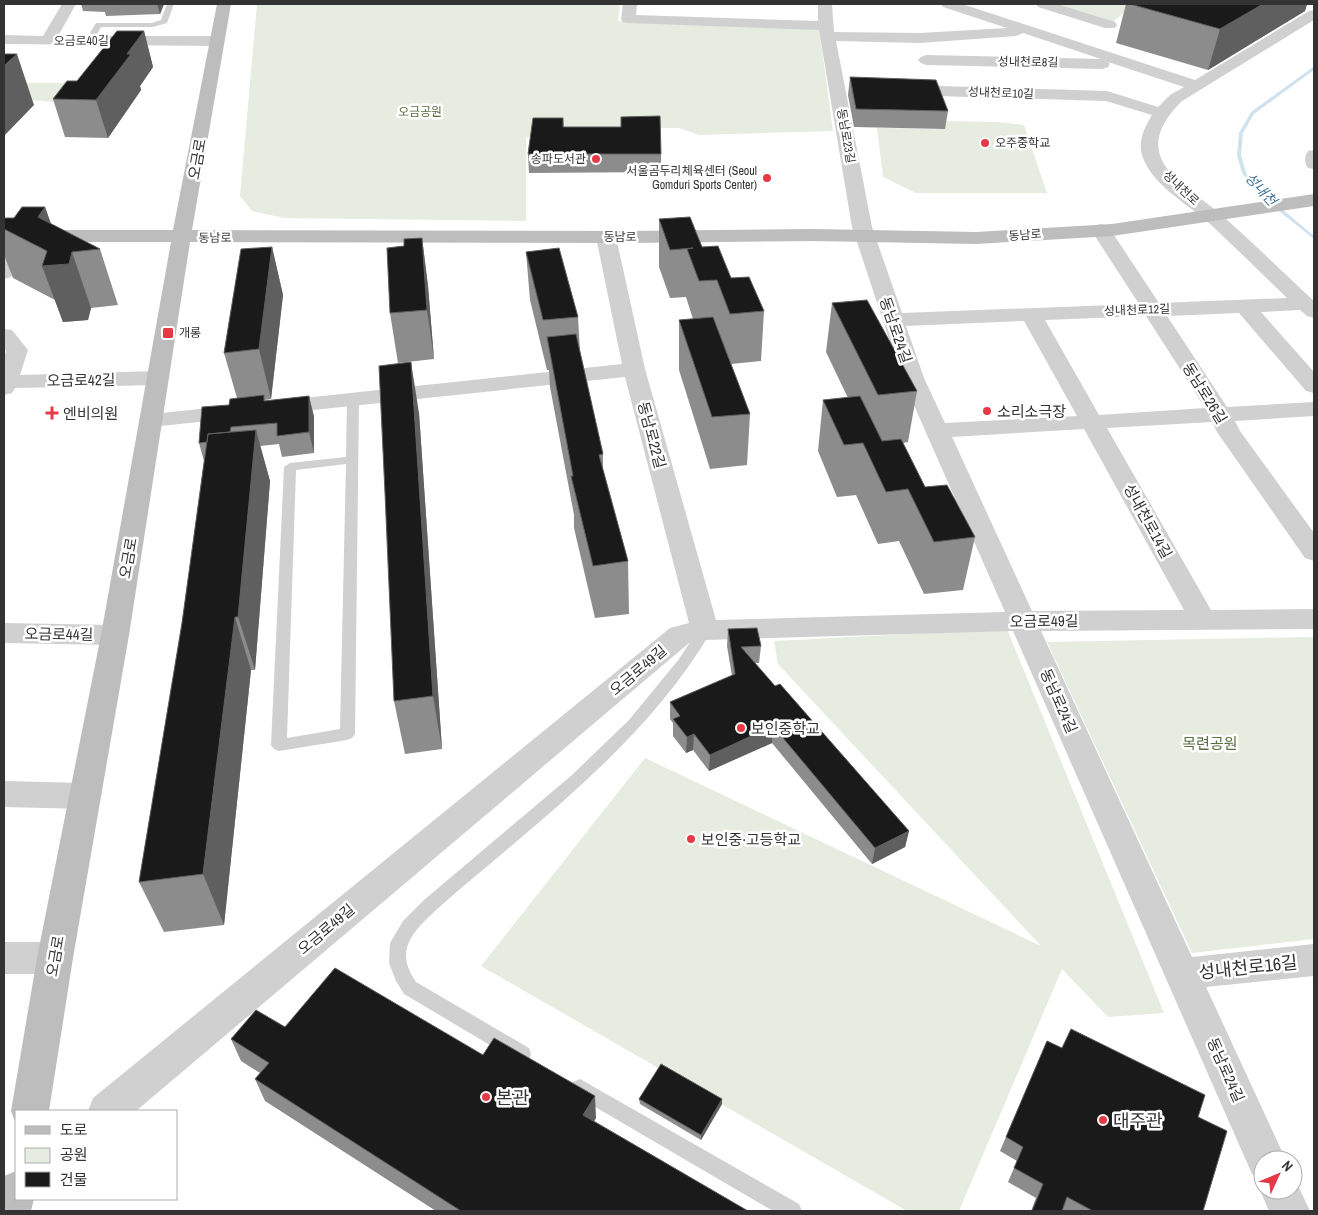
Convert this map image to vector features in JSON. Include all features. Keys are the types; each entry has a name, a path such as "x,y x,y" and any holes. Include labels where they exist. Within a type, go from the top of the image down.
{"main road":[{"name":"오금로","path":"30,1110 55,958 115,635 181,238 224,4"},
{"name":"동남로","path":"4,236 181,238 865,236 976,238 1101,230 1212,216 1314,200"},
{"path":"11,1211 15,1195"}],"street":[{"path":"48,40 69,4"},
{"path":"630,4 628,19 685,21 754,18 827,31 920,38 1030,31"},
{"path":"685,21 687,4"},
{"name":"동남로23길","path":"826,4 827,31 865,236"},
{"name":"성내천로8길","path":"920,38 947,4 1195,86"},
{"path":"1043,4 1110,25"},
{"path":"1084,49 1122,14"},
{"name":"성내천로","path":"1310,308 1212,216 1169,181 1152,158 1150,141 1154,124 1176,98 1314,14"},
{"path":"920,38 937,91"},
{"name":"오금로40길","path":"4,40 217,41"},
{"name":"성내천로8길","path":"926,60 1130,64"},
{"path":"837,88 855,89"},
{"name":"성내천로10길","path":"892,90 1107,96 1162,113"},
{"path":"1314,155 1314,164"},
{"name":"동남로26길","path":"1101,230 1230,432 1314,552"},
{"path":"4,273 27,236"},
{"name":"동남로24길","path":"865,236 913,378 1261,1150"},
{"name":"동남로22길","path":"606,237 634,369 705,630"},
{"path":"1244,306 1314,386"},
{"name":"성내천로12길","path":"893,320 1244,306 1310,308"},
{"path":"1031,314 1093,422"},
{"path":"4,335 17,350 4,384"},
{"path":"151,420 634,369"},
{"name":"오금로42길","path":"4,384 158,378"},
{"path":"937,431 1314,409"},
{"name":"성내천로14길","path":"1093,422 1203,620"},
{"name":"오금로49길","path":"108,1110 680,635 705,630 1023,621 1314,618"},
{"name":"오금로44길","path":"4,633 115,635"},
{"path":"4,794 85,796"},
{"path":"4,958 55,958"},
{"name":"성내천로16길","path":"1182,974 1314,960"}],"lane":[{"path":"89,41 99,25 153,25 164,21 170,4"},
{"path":"352,460 290,467 279,745 347,734 352,460 353,400"},
{"path":"537,1062 410,988 400,974 396,956 398,946 403,935 428,909 580,777 618,739 648,708 684,663 705,630"},
{"path":"562,1077 792,1211"}],"green space":[{"name":"오금공원","path":"257,4 620,4 618,21 819,28 833,131 699,135 679,128 555,127 526,138 526,221 284,218 252,211 240,196"},
{"path":"1043,4 1133,4 1110,25"},
{"path":"12,83 82,83 56,102 17,99"},
{"path":"942,121 997,122 1024,125 1047,193 916,193 883,177 877,128 940,129"},
{"path":"1007,629 1164,1013 1108,1017 1062,969 959,1211 907,1211 481,966 645,758 1041,946 778,664 774,641"},
{"name":"목련공원","path":"1314,637 1314,939 1192,953 1047,642"}],"building":[{"path":"1130,4 1263,4 1220,29"},
{"path":"117,31 144,31 127,54 131,54 96,100 53,99 67,81 77,81"},
{"path":"4,54 17,54 4,66"},
{"path":"850,77 936,80 948,111 856,109"},
{"path":"660,116 661,154 528,154 533,118 563,118 563,127 621,127 621,117"},
{"path":"22,207 45,207 38,217 100,249 72,252 69,264 42,266 47,251 4,229 4,218 14,218"},
{"path":"690,217 702,247 718,246 731,278 749,277 764,311 730,314 717,280 699,281 687,249 693,248 670,250 659,219"},
{"path":"422,238 427,310 390,313 387,248 404,246 404,239"},
{"path":"272,247 259,349 224,353 241,249"},
{"path":"559,248 578,317 543,320 526,252"},
{"path":"867,300 917,391 878,395 832,303"},
{"path":"713,317 750,414 712,417 679,320"},
{"path":"576,334 603,454 599,455 628,561 593,566 571,476 573,476 547,337"},
{"path":"411,362 433,696 394,701 379,366"},
{"path":"264,395 264,401 309,396 309,432 277,436 277,423 231,427 230,432 208,434 207,442 199,443 202,407 229,405 230,399"},
{"path":"860,396 882,441 901,439 925,487 947,485 975,537 934,542 908,489 886,492 863,443 844,445 823,400"},
{"path":"256,430 238,617 235,617 203,874 139,882 182,623 208,434"},
{"path":"757,628 761,646 741,647 775,686 780,684 909,831 875,848 773,726 710,755 694,734 687,737 673,719 680,716 670,702 735,674 728,629"},
{"path":"335,968 483,1055 494,1038 595,1096 583,1115 748,1211 461,1211 255,1079 269,1063 231,1039 256,1010 285,1027"},
{"name":"대주관","path":"1071,1029 1205,1095 1198,1117 1227,1131 1203,1211 1093,1211 1067,1197 1062,1211 1032,1211 1043,1184 1014,1168 1023,1147 1006,1137 1047,1041 1062,1048"},
{"path":"661,1064 722,1099 701,1135 639,1099"}],"waterway":[{"name":"성내천","path":"1314,68 1252,113 1241,133 1239,155 1244,173 1267,199 1314,238"}],"place":[{"name":"오주중학교","path":"985,143"},
{"name":"송파도서관","path":"596,159"},
{"name":"서울곰두리체육센터 (Seoul Gomduri Sports Center)","path":"767,178"},
{"name":"개롱","path":"168,333"},
{"name":"소리소극장","path":"987,411"},
{"name":"엔비의원","path":"52,413"},
{"name":"보인중학교","path":"741,728"},
{"name":"보인중·고등학교","path":"691,839"},
{"name":"본관","path":"486,1097"},
{"name":"대주관","path":"1103,1120"}]}
